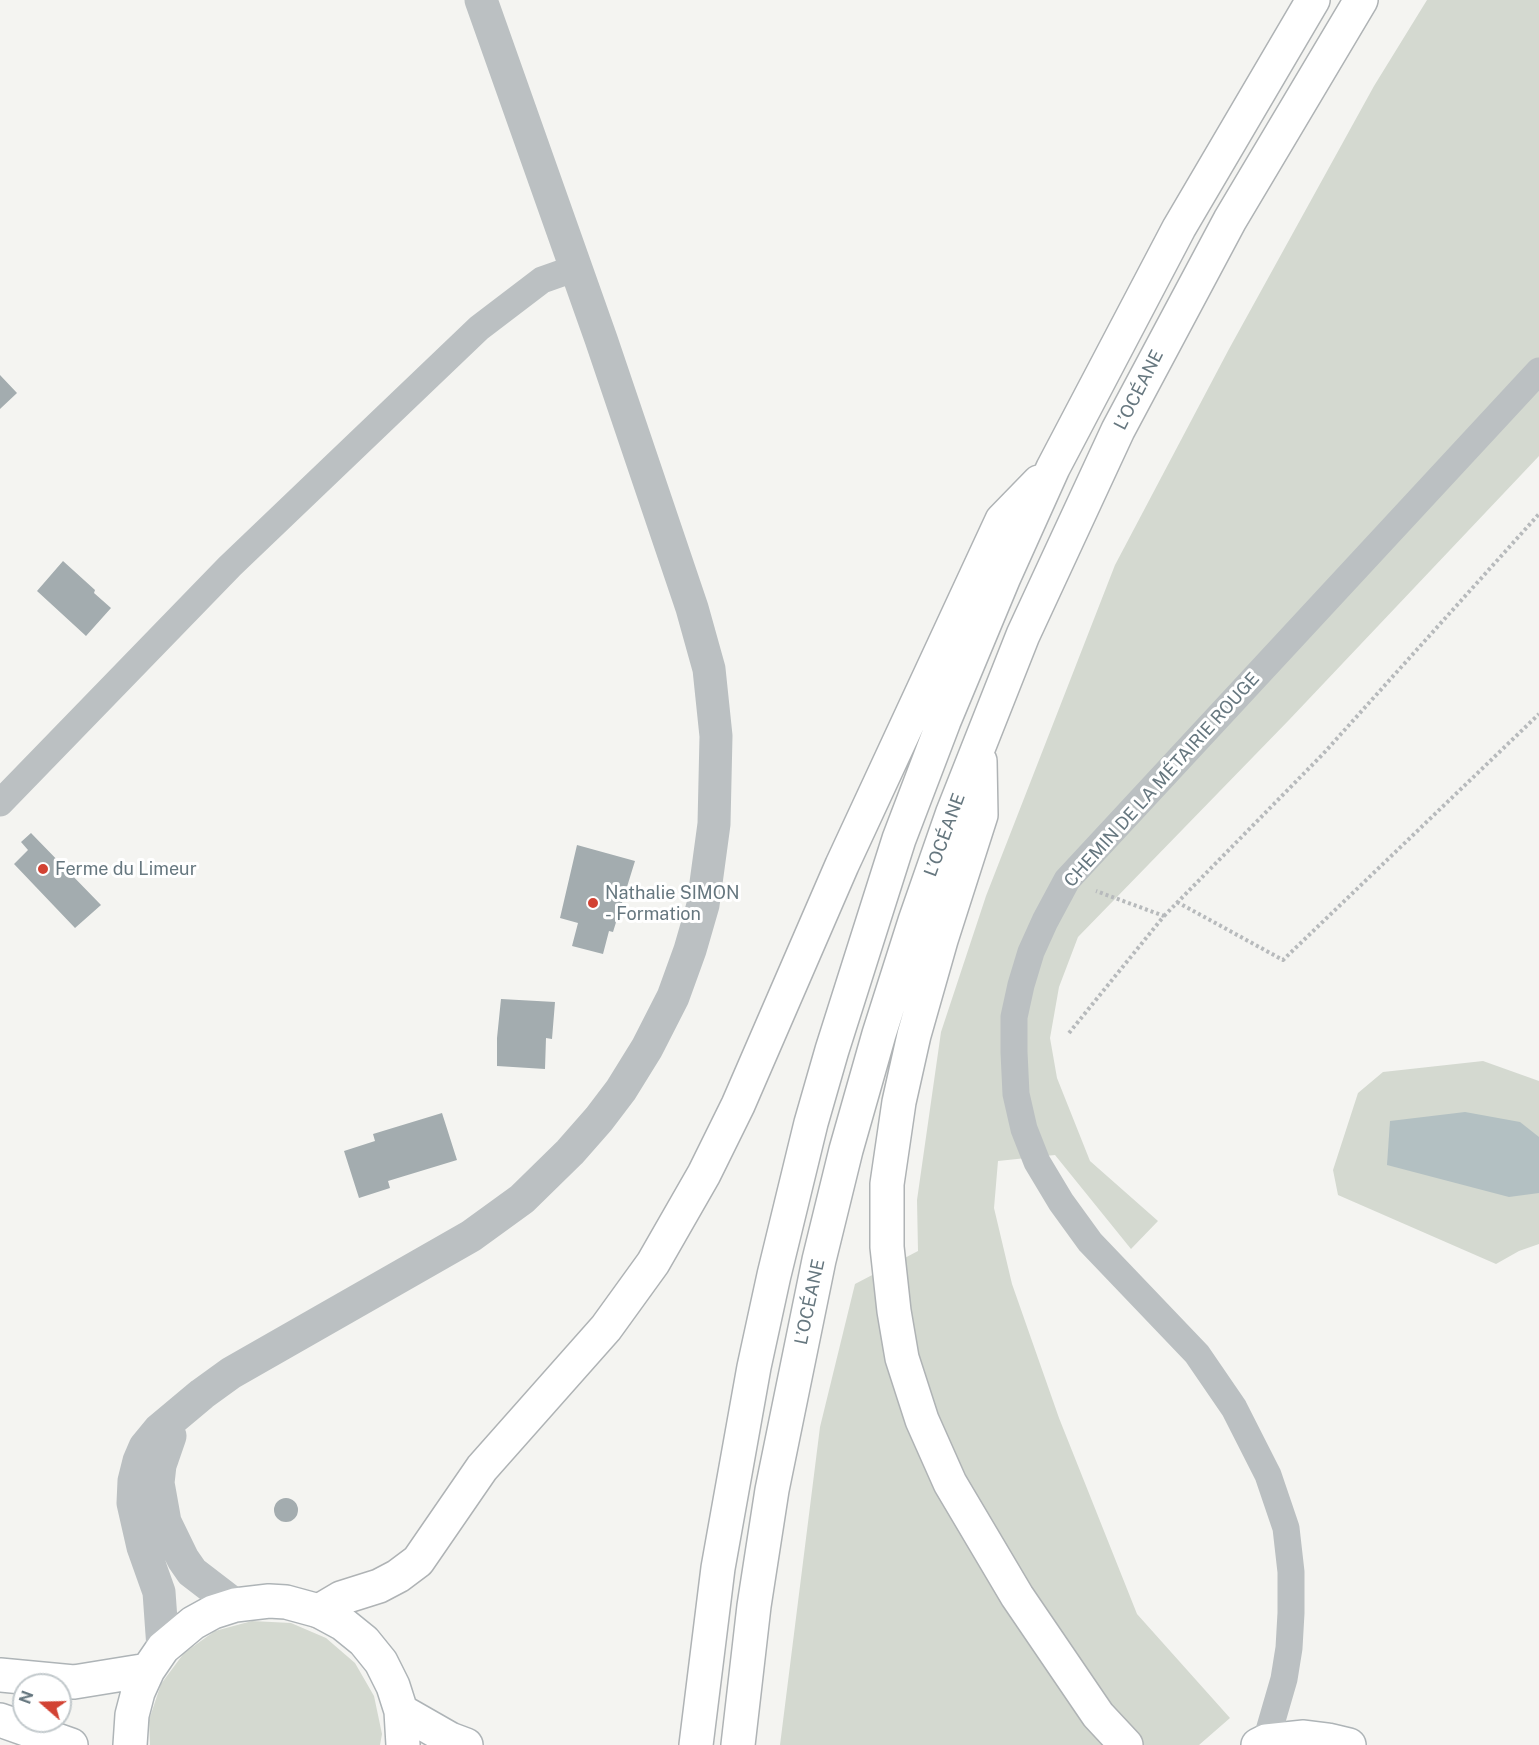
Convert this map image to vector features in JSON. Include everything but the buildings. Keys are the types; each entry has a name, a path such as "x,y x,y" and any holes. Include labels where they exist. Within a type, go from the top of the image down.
{"main road":[{"path":"696,1745 718,1568 737,1457 774,1275 811,1123 857,968 899,839 999,587 1053,468 1179,228 1313,0"},
{"name":"L’OCÉANE","path":"738,1745 754,1606 772,1490 819,1260 846,1150 879,1034 915,921 980,741 1023,634 1118,430 1230,220 1362,0"},
{"path":"319,1611 341,1598 379,1586 398,1576 418,1561 482,1468 606,1328 653,1263 704,1174 738,1105 842,865 1002,520 1053,468"},
{"path":"980,741 981,815 941,940 898,1102 887,1184 887,1247 894,1311 902,1358 922,1420 950,1483 1017,1596 1098,1715 1126,1745"},
{"path":"130,1745 132,1715 138,1692 156,1659 193,1623 213,1612 235,1605 269,1601 286,1602 319,1611 363,1641 381,1662 393,1686 401,1711 403,1745"},
{"path":"0,1676 74,1682 156,1659"},
{"path":"401,1711 450,1739 466,1745"},
{"path":"0,1720 71,1745"},
{"path":"1262,1743 1304,1737 1349,1745"}],"street":[{"path":"156,1659 159,1592 136,1522 133,1503 134,1481 145,1447 159,1430 231,1373 278,1344 471,1236 522,1198 570,1152 621,1090 647,1048 673,997 703,905 714,824 717,736 709,669 692,608 576,268 481,0"},
{"path":"0,803 230,566 479,328 542,280 576,268"},
{"name":"CHEMIN DE LA MÉTAIRIE ROUGE","path":"1262,1743 1284,1679 1291,1613 1291,1572 1286,1528 1268,1475 1234,1408 1197,1354 1090,1242 1060,1202 1037,1162 1024,1129 1017,1094 1014,1017 1031,952 1067,880 1539,371"},
{"path":"185,1409 169,1439 160,1465 158,1483 165,1522 192,1572 235,1605"}],"path":[{"path":"1069,1033 1164,916 1323,754 1539,514"},
{"path":"1177,902 1283,960 1539,714"},
{"path":"1067,880 1164,916"}],"shaded area":[{"path":"1427,0 1539,0 1539,456 1289,720 1078,937 1059,987 1050,1038 1057,1078 1090,1161 1158,1221 1131,1249 1055,1155 998,1161 994,1208 1012,1284 1059,1418 1137,1614 1230,1718 1199,1745 780,1745 820,1427 855,1284 918,1251 917,1200 941,1032 986,896 1115,565 1229,349 1374,86"},
{"path":"1483,1061 1539,1081 1539,1244 1519,1251 1496,1264 1338,1195 1333,1170 1358,1093 1383,1072"},
{"path":"1465,1112 1520,1122 1539,1137 1539,1193 1509,1197 1387,1165 1390,1121"},
{"path":"252,1621 291,1623 326,1638 355,1663 374,1696 382,1734 380,1745 150,1745 149,1720 161,1684 184,1653 215,1631"}],"place":[{"name":"Ferme du Limeur","path":"43,869"},
{"name":"Nathalie SIMON - Formation","path":"593,903"}]}
